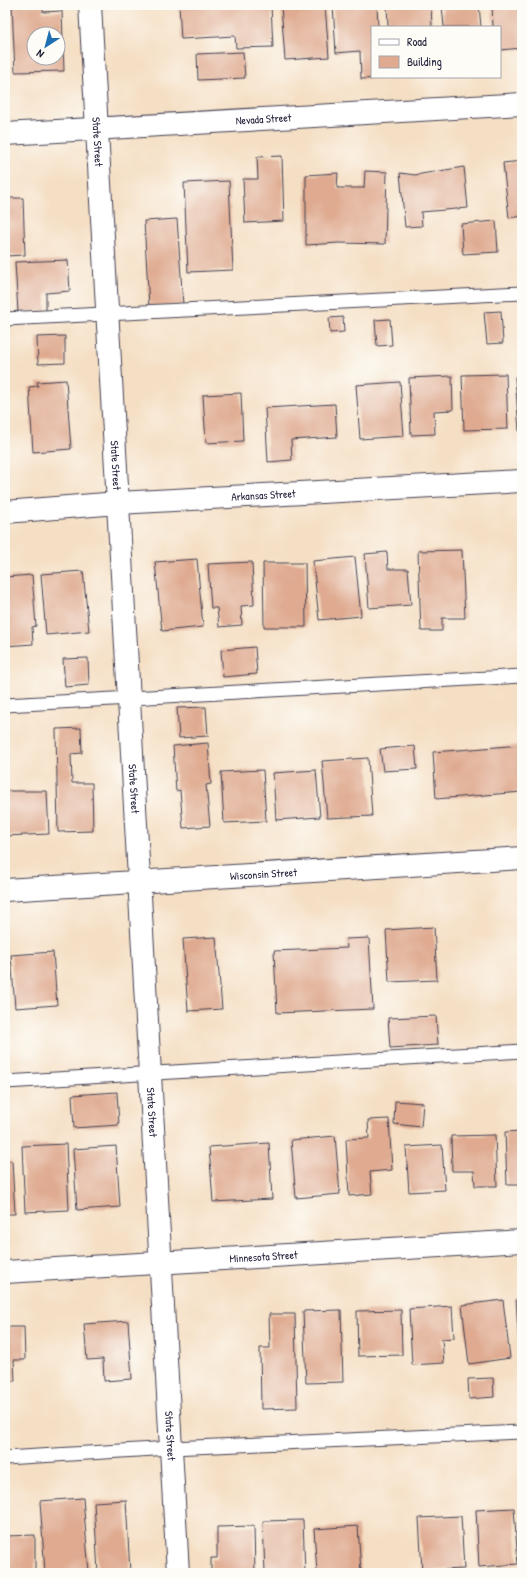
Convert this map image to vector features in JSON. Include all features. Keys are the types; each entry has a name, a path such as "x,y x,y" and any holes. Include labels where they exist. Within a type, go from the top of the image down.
{"street":[{"name":"State Street","path":"90,5 178,1573"},
{"name":"Nevada Street","path":"5,134 522,104"},
{"name":"Arkansas Street","path":"5,512 118,503 522,481"},
{"name":"Wisconsin Street","path":"5,890 522,858"},
{"name":"Minnesota Street","path":"5,1272 522,1241"}],"lane":[{"path":"5,320 522,293"},
{"path":"5,705 522,676"},
{"path":"5,1082 522,1050"},
{"path":"5,1458 171,1448 522,1432"}],"building":[{"path":"12,5 43,5 43,12 62,11 62,26 26,26 26,66 64,66 64,71 15,72"},
{"path":"179,5 271,5 273,47 236,48 235,36 181,39"},
{"path":"281,5 325,5 329,57 285,60"},
{"path":"333,5 377,5 378,26 371,26 371,78 382,78 361,79 360,51 336,53"},
{"path":"387,5 431,5 432,26 388,26"},
{"path":"442,5 479,5 481,26 444,26"},
{"path":"492,5 522,5 522,48 501,50 501,26 493,26"},
{"path":"243,52 245,78 198,80 197,54"},
{"path":"282,156 284,221 245,223 243,179 258,179 257,157"},
{"path":"522,161 522,216 509,218 503,163"},
{"path":"464,167 468,208 421,212 422,226 405,227 400,173 415,175"},
{"path":"365,171 387,172 385,244 338,243 306,245 306,175 338,173 337,188 364,188"},
{"path":"229,181 233,270 188,272 184,183"},
{"path":"5,198 23,198 25,255 5,256"},
{"path":"177,219 183,305 149,307 144,221"},
{"path":"496,221 498,252 463,254 461,224"},
{"path":"68,260 70,291 46,293 46,311 18,312 15,262"},
{"path":"501,311 503,343 487,344 484,312"},
{"path":"343,317 344,332 330,333 329,318"},
{"path":"390,319 392,345 377,346 375,320"},
{"path":"65,336 65,363 38,364 37,337"},
{"path":"506,374 508,429 464,430 462,375"},
{"path":"452,376 453,410 434,411 435,434 411,435 409,378"},
{"path":"522,376 522,430 519,431 515,377"},
{"path":"66,380 71,449 33,452 29,387 38,386 37,382"},
{"path":"400,382 404,436 360,439 356,385"},
{"path":"241,393 243,441 206,443 203,395"},
{"path":"335,404 337,437 291,440 292,460 268,462 265,408"},
{"path":"462,550 465,618 442,618 442,631 421,631 418,551"},
{"path":"387,552 388,569 408,569 411,605 369,608 365,554"},
{"path":"355,557 361,616 319,620 313,561"},
{"path":"197,559 203,627 162,631 155,562"},
{"path":"252,562 254,605 241,606 242,625 219,627 217,608 211,608 208,564"},
{"path":"263,563 305,563 306,627 264,627"},
{"path":"83,571 89,631 46,635 41,574"},
{"path":"32,575 36,626 32,627 33,644 5,646 5,577"},
{"path":"255,647 257,674 223,677 221,650"},
{"path":"88,658 89,685 65,687 63,659"},
{"path":"206,707 208,736 179,738 177,708"},
{"path":"81,728 82,753 71,754 72,783 92,783 93,831 58,832 56,729"},
{"path":"208,743 211,784 206,785 210,826 183,828 180,790 176,791 173,746"},
{"path":"522,745 522,792 436,799 433,752"},
{"path":"415,746 417,769 383,771 380,749"},
{"path":"368,758 372,816 327,818 322,761"},
{"path":"263,770 266,821 224,823 221,772"},
{"path":"316,770 320,817 276,820 273,773"},
{"path":"5,791 47,791 49,834 5,836"},
{"path":"520,919 522,919 522,937 521,937"},
{"path":"434,927 437,980 389,982 386,930"},
{"path":"216,937 222,1009 188,1011 183,939"},
{"path":"369,938 373,1009 277,1013 274,951 347,948 346,939"},
{"path":"53,952 57,1005 15,1008 11,955"},
{"path":"436,1016 438,1045 390,1048 388,1018"},
{"path":"117,1092 119,1125 74,1128 72,1095"},
{"path":"395,1101 423,1103 421,1127 394,1124"},
{"path":"389,1119 392,1170 370,1172 372,1194 349,1196 346,1139 369,1138 368,1120"},
{"path":"522,1131 522,1185 507,1185 505,1132"},
{"path":"495,1135 497,1186 475,1186 474,1171 452,1171 451,1136"},
{"path":"335,1136 340,1194 296,1198 291,1140"},
{"path":"269,1143 272,1199 213,1202 209,1147"},
{"path":"66,1144 69,1210 25,1212 22,1146"},
{"path":"442,1145 445,1190 409,1192 406,1147"},
{"path":"116,1146 120,1207 77,1210 73,1149"},
{"path":"5,1161 12,1161 15,1214 5,1214"},
{"path":"516,1299 522,1299 522,1345 519,1346"},
{"path":"503,1300 510,1358 469,1364 462,1305"},
{"path":"452,1306 454,1338 442,1339 444,1363 412,1365 409,1309"},
{"path":"341,1310 343,1382 306,1383 303,1311"},
{"path":"401,1310 402,1355 358,1356 357,1311"},
{"path":"269,1314 295,1314 297,1408 261,1409 260,1348 270,1348"},
{"path":"128,1321 132,1379 104,1381 103,1359 87,1360 84,1324"},
{"path":"5,1327 24,1327 25,1360 14,1360 15,1381 5,1381"},
{"path":"493,1378 494,1397 469,1399 468,1379"},
{"path":"83,1498 89,1573 45,1573 40,1501"},
{"path":"126,1500 130,1573 98,1573 94,1502"},
{"path":"514,1508 518,1564 479,1567 476,1510"},
{"path":"461,1516 464,1569 422,1571 419,1518"},
{"path":"303,1520 305,1573 265,1573 263,1521"},
{"path":"254,1526 255,1573 211,1573 211,1558 217,1558 217,1527"},
{"path":"358,1526 361,1572 317,1573 314,1529"},
{"path":"35,1535 35,1573 5,1573 5,1536"}]}
